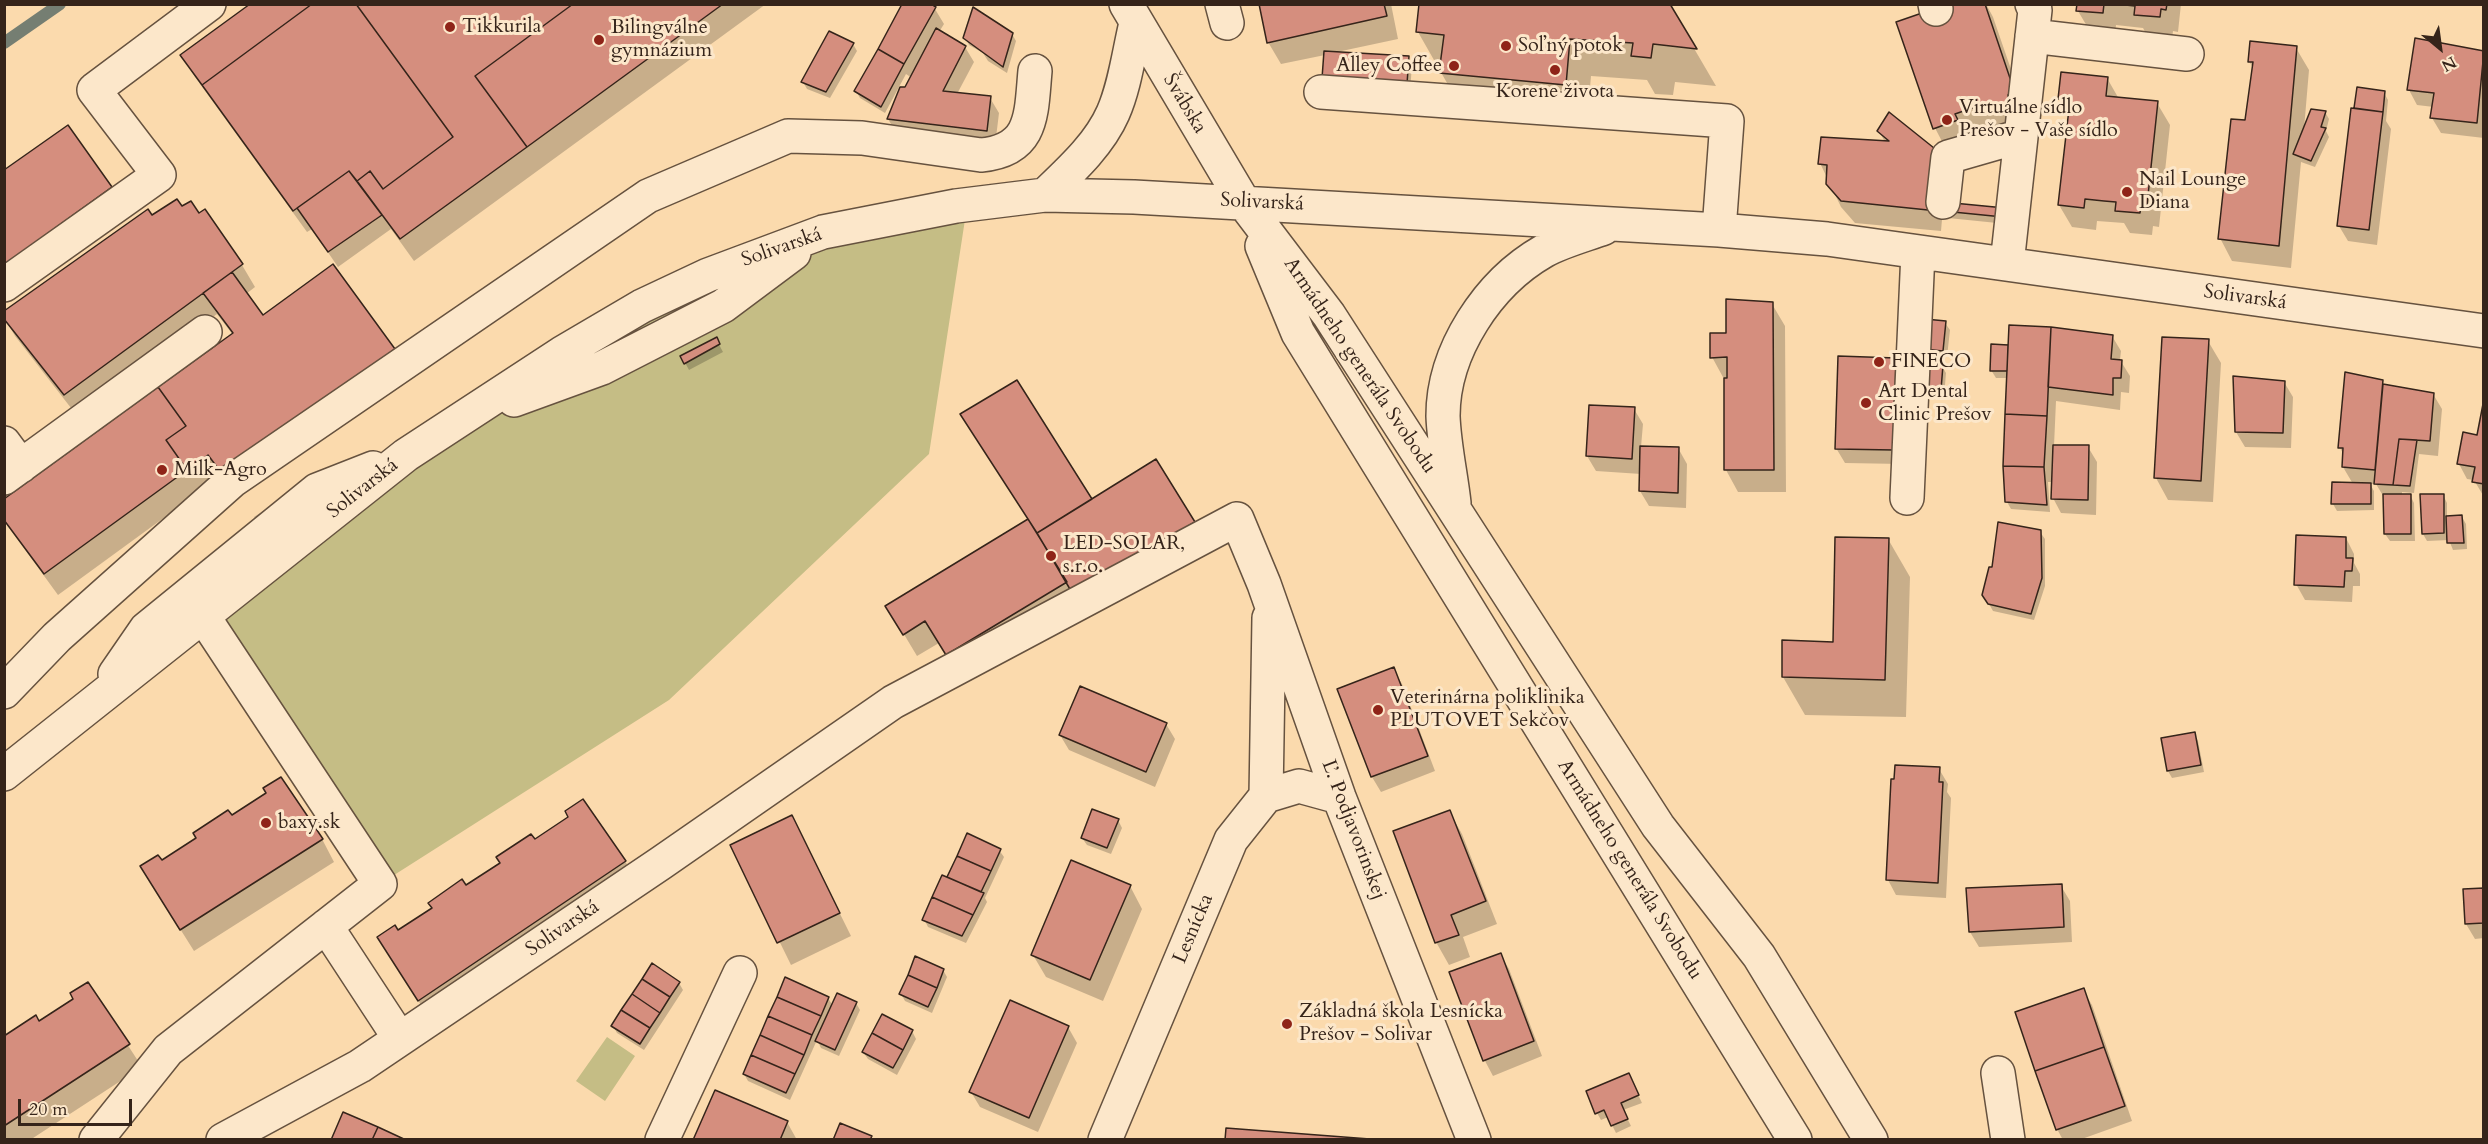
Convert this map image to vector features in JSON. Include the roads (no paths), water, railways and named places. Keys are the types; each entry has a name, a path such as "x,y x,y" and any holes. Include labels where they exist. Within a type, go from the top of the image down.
{"street":[{"path":"4,285 159,175 94,90 209,4"},
{"path":"1045,195 1074,167 1103,131 1114,111 1131,14"},
{"name":"Švábska","path":"1131,14 1244,203"},
{"path":"2007,264 2032,20 2187,54"},
{"path":"4,692 57,637 232,481 648,196 788,136 862,138 981,155 996,153 1012,147 1023,134 1031,111 1035,71"},
{"path":"1321,92 1727,121 1719,230"},
{"path":"1943,202 1948,157 2021,136"},
{"name":"Solivarská","path":"4,774 406,455 562,352 642,306 708,275 822,232 956,206 1045,195 1244,203 1719,230 1827,239 2484,331"},
{"name":"Armádneho generála Svobodu","path":"1244,203 1329,315 1658,826 1759,956 1871,1140"},
{"name":"Armádneho generála Svobodu","path":"1244,203 1298,333 1795,1140"},
{"path":"1455,511 1443,416 1451,366 1474,320 1497,285 1544,250 1614,224"},
{"path":"1907,498 1918,252"},
{"path":"10,462 205,332"},
{"path":"98,699 146,629 317,490 406,455"},
{"name":"Solivarská","path":"224,1140 360,1066 661,863 893,702 1237,519"},
{"name":"Ľ. Podjavorinskej","path":"1237,519 1269,596 1340,797 1474,1140"},
{"path":"1269,596 1266,796 1299,786 1340,797"},
{"path":"96,1140 168,1050 380,884 203,616"},
{"name":"Lesnícka","path":"1105,1140 1231,840 1266,796"},
{"path":"326,926 400,1039"},
{"path":"662,1140 740,973"},
{"path":"1998,1073 2008,1140"}],"waterway":[{"name":"Soľný potok","path":"4,43 60,4"}],"place":[{"name":"Tikkurila","path":"450,27"},
{"name":"Bilingválne gymnázium","path":"599,40"},
{"name":"Soľný potok","path":"1506,46"},
{"name":"Alley Coffee","path":"1454,66"},
{"name":"Korene života","path":"1555,70"},
{"name":"Virtuálne sídlo Prešov - Vaše sídlo","path":"1947,120"},
{"name":"Nail Lounge Diana","path":"2127,192"},
{"name":"FINECO","path":"1879,362"},
{"name":"Art Dental Clinic Prešov","path":"1866,403"},
{"name":"Milk-Agro","path":"162,470"},
{"name":"LED-SOLAR, s.r.o.","path":"1051,556"},
{"name":"Veterinárna poliklinika PLUTOVET Sekčov","path":"1378,710"},
{"name":"baxy.sk","path":"266,823"},
{"name":"Základná škola Lesnícka Prešov - Solivar","path":"1287,1024"}]}
